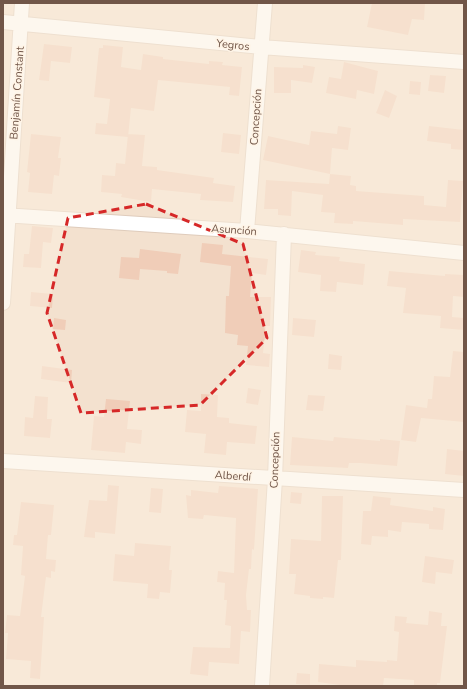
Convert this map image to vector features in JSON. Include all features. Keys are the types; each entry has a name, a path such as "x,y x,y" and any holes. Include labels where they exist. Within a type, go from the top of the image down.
{"street":[{"name":"Benjamín Constant","path":"3,304 6,216 22,3"},
{"name":"Concepción","path":"247,231 265,3"},
{"name":"Yegros","path":"3,22 261,48 464,62"},
{"name":"Asunción","path":"6,216 247,231 464,252"},
{"name":"Concepción","path":"262,686 275,479 284,234"},
{"name":"Alberdí","path":"3,461 464,490"}],"highlighted area":[{"path":"146,204 243,244 267,338 200,405 81,413 47,313 68,218"}],"shaded area":[{"path":"3,3 464,3 464,686 3,686"}],"building":[{"path":"372,3 425,3 424,20 412,19 408,35 367,27"},
{"path":"44,44 72,47 70,63 51,61 49,81 39,80"},
{"path":"103,45 123,47 121,67 141,70 143,54 163,57 163,59 209,64 209,61 223,62 222,65 242,67 239,96 229,95 230,87 158,80 154,111 131,108 128,137 95,134 96,123 107,124 110,99 94,97 99,48 103,48"},
{"path":"344,62 378,71 374,94 357,90 356,99 326,93 329,77 341,79"},
{"path":"303,65 315,67 312,83 291,80 291,93 274,93 274,67 303,68"},
{"path":"430,75 446,76 444,93 428,91"},
{"path":"410,81 421,82 420,95 409,94"},
{"path":"385,90 397,96 389,118 376,113"},
{"path":"338,126 351,128 348,150 332,148 330,174 263,160 268,136 309,145 311,131 337,134"},
{"path":"429,126 464,130 464,150 451,149 451,144 427,141"},
{"path":"223,133 241,135 239,154 221,152"},
{"path":"31,134 61,137 58,158 61,158 59,176 54,175 52,194 28,192 30,173 27,172"},
{"path":"128,134 145,135 142,166 157,167 157,170 214,178 213,183 235,186 233,202 200,200 201,194 152,189 151,202 121,197 122,194 101,192 102,175 115,176 116,163 125,164"},
{"path":"330,174 351,176 350,185 356,186 356,191 424,196 424,205 446,207 448,180 463,181 460,222 403,219 403,225 353,221 353,224 334,223 335,213 321,212 323,195 292,191 291,216 278,215 278,209 264,209 266,180 329,184"},
{"path":"32,226 53,228 51,243 43,242 41,268 23,267 24,254 29,254"},
{"path":"202,243 223,245 222,254 268,259 266,275 252,273 250,297 271,297 270,326 266,326 263,353 270,354 269,367 246,365 248,346 237,345 238,335 225,333 226,296 229,296 231,266 200,262"},
{"path":"140,249 181,254 178,274 167,273 167,271 140,269 139,280 119,278 121,257 139,258"},
{"path":"301,250 316,252 315,255 340,257 339,261 365,264 363,285 337,282 336,292 320,291 321,275 298,272"},
{"path":"389,271 445,276 445,274 464,275 464,297 453,296 452,317 464,318 464,330 440,328 441,316 403,313 406,288 387,286"},
{"path":"31,292 53,294 52,308 30,306"},
{"path":"54,318 66,320 65,330 53,329"},
{"path":"293,318 316,320 314,337 292,335"},
{"path":"453,351 464,352 464,422 421,418 416,442 401,440 406,405 427,408 428,399 432,399 434,376 450,377"},
{"path":"329,354 342,356 341,370 328,369"},
{"path":"42,366 72,370 71,383 41,379"},
{"path":"248,388 261,390 258,405 246,403"},
{"path":"201,394 218,395 217,417 229,418 229,423 257,426 255,444 227,442 226,455 204,453 206,434 185,432 187,410 201,411"},
{"path":"308,395 325,396 323,411 306,410"},
{"path":"35,396 48,397 47,419 52,419 50,438 24,436 25,417 33,418"},
{"path":"106,399 130,401 127,429 142,430 141,444 126,442 125,453 91,450 94,416 104,417"},
{"path":"292,437 333,441 334,437 380,441 380,439 400,441 397,466 360,463 349,463 348,468 290,465"},
{"path":"447,449 464,451 464,476 445,474"},
{"path":"108,485 119,486 115,534 95,532 95,538 84,537 89,500 107,501"},
{"path":"219,486 258,489 254,550 252,549 251,569 249,569 246,595 247,610 251,610 250,632 241,631 239,664 209,662 208,676 190,674 193,647 230,648 231,626 225,625 227,600 224,600 225,583 217,582 218,571 234,573 236,518 204,515 203,519 188,518 186,495 191,496 191,490 218,493"},
{"path":"151,488 163,489 161,513 149,512"},
{"path":"291,492 302,493 301,504 290,503"},
{"path":"322,496 343,496 341,560 338,560 334,598 323,597 323,599 310,598 310,596 294,594 296,574 289,574 291,539 321,541"},
{"path":"373,496 391,498 390,505 433,511 433,507 445,509 443,530 429,529 429,524 402,522 401,532 388,530 388,537 372,536 371,545 361,544 363,511 371,511"},
{"path":"21,502 54,505 51,535 48,535 46,559 56,560 55,572 51,571 51,578 46,577 41,617 44,617 40,679 30,678 31,661 6,659 8,633 5,633 7,615 20,616 25,576 21,575 23,546 13,545 14,535 17,535"},
{"path":"135,543 171,546 169,570 172,570 170,593 160,592 159,599 147,598 148,584 113,581 115,554 134,556"},
{"path":"425,556 454,560 452,574 436,572 435,584 422,582"},
{"path":"429,611 442,613 441,626 447,626 440,683 437,683 437,686 414,686 414,680 384,678 383,686 347,686 318,682 319,664 356,667 356,660 387,662 387,660 397,661 399,632 394,631 395,616 407,617 406,623 428,625"},
{"path":"297,673 310,674 310,685 296,684"}]}
